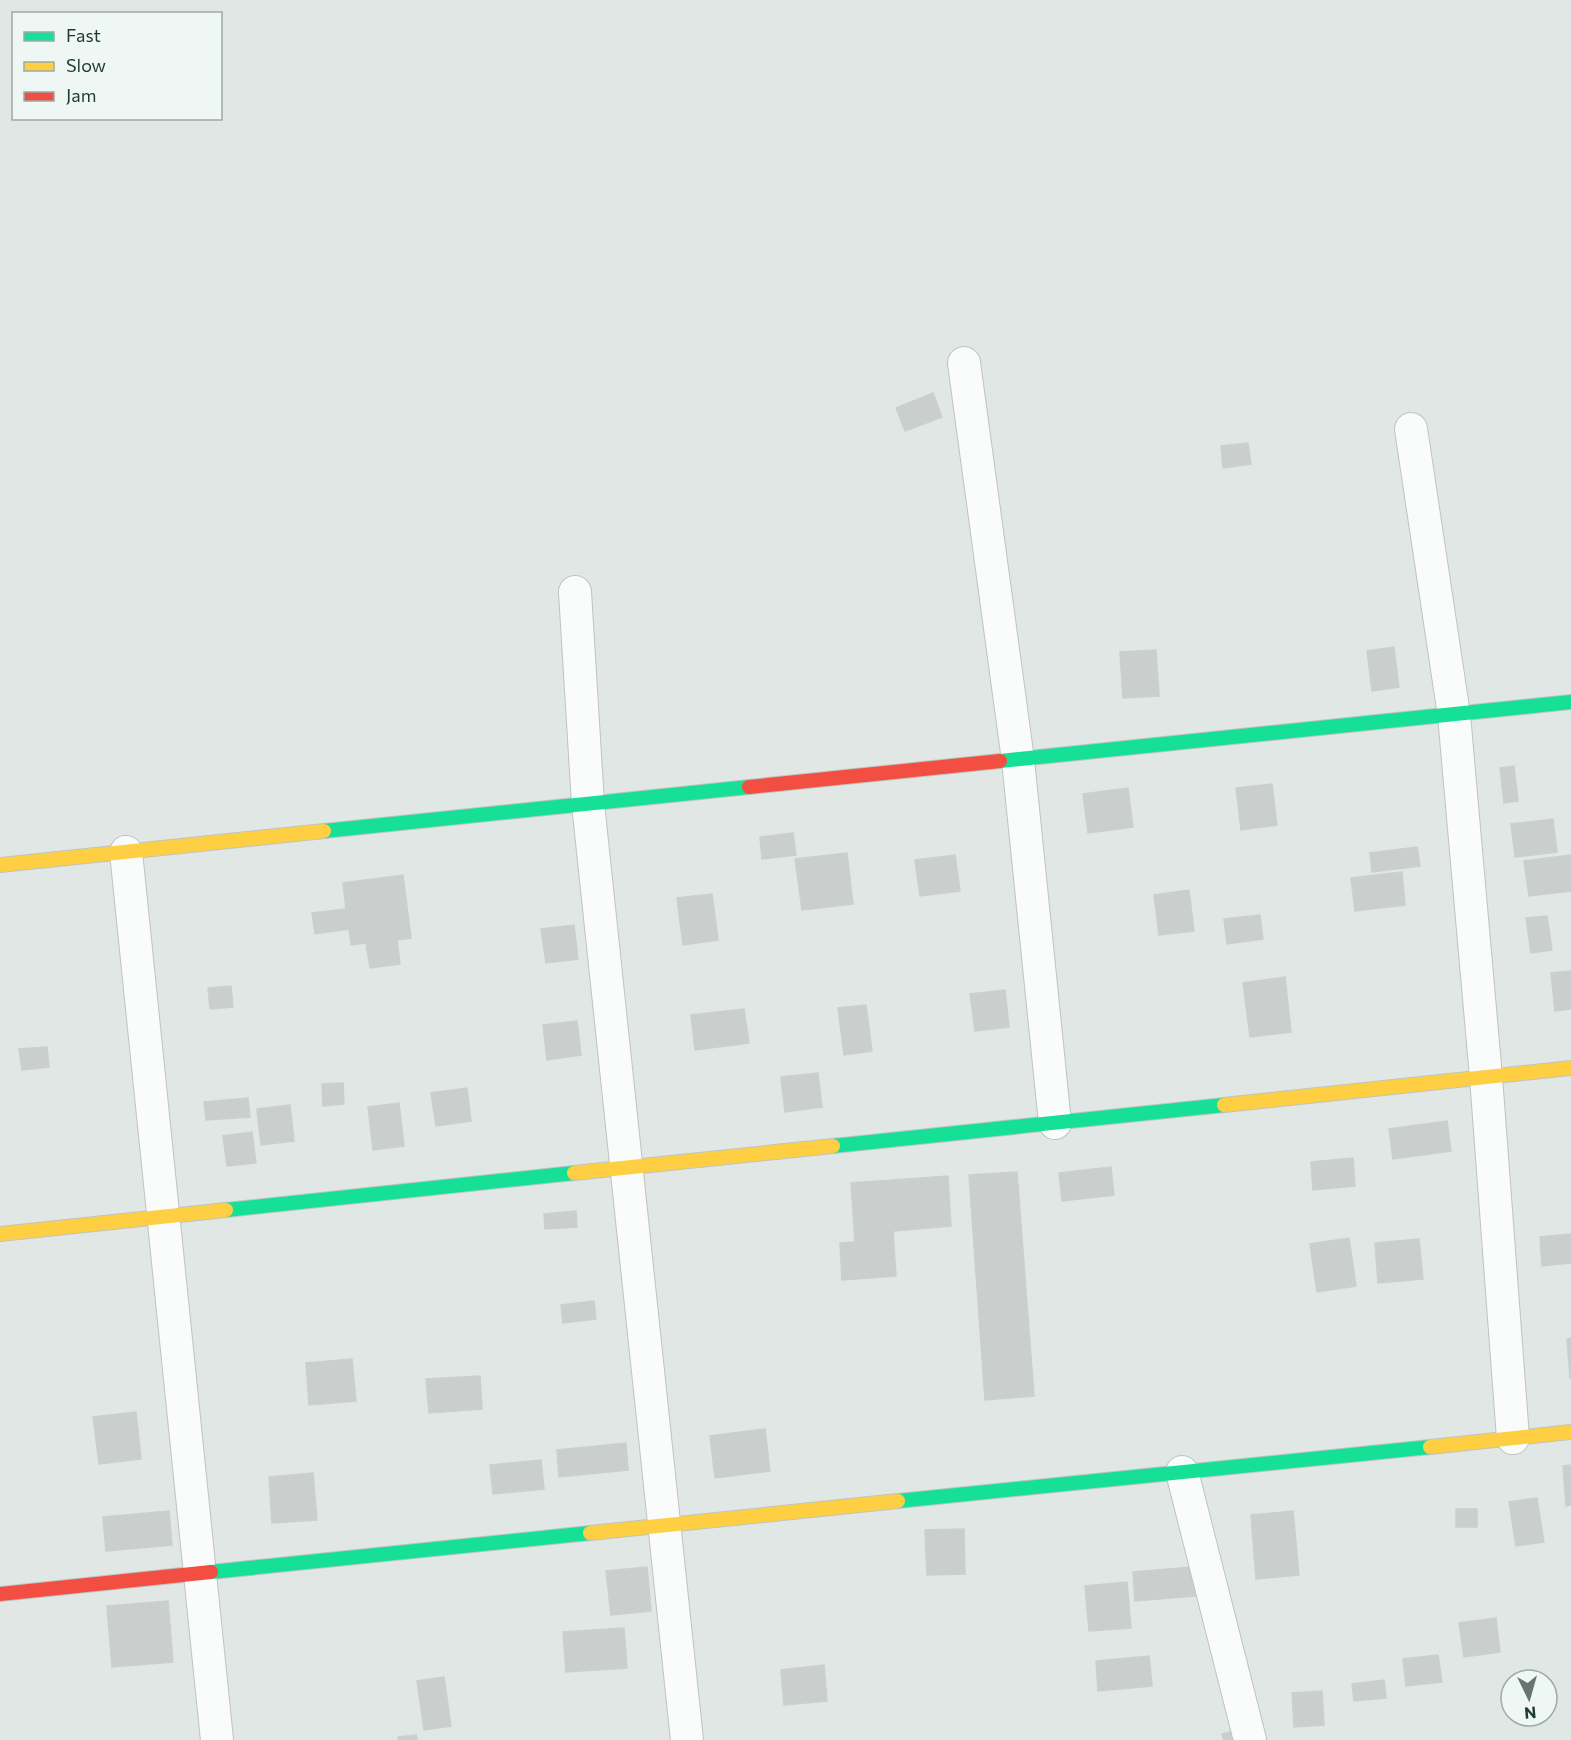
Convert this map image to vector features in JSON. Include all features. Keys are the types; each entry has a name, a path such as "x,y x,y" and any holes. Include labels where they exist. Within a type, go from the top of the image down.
{"street":[{"path":"964,363 1018,760 1055,1123"},
{"path":"1411,429 1454,715 1486,1077 1513,1438"},
{"path":"575,592 588,804 687,1740"},
{"path":"0,865 1571,702"},
{"path":"126,852 217,1740"},
{"path":"0,1234 1571,1068"},
{"path":"0,1594 1571,1432"},
{"path":"1182,1472 1250,1740"}],"building":[{"path":"933,393 942,417 905,431 896,408"},
{"path":"1248,443 1251,464 1223,468 1221,446"},
{"path":"1394,647 1399,687 1372,691 1367,651"},
{"path":"1156,650 1159,696 1123,698 1120,652"},
{"path":"1514,766 1518,801 1504,803 1500,768"},
{"path":"1272,784 1277,825 1241,830 1236,788"},
{"path":"1128,788 1133,827 1088,833 1083,794"},
{"path":"1553,819 1557,852 1515,857 1511,824"},
{"path":"793,833 796,855 762,859 760,837"},
{"path":"1417,847 1420,866 1372,872 1370,853"},
{"path":"847,853 853,904 802,910 795,859"},
{"path":"955,855 960,891 920,896 915,860"},
{"path":"1571,855 1571,891 1529,896 1524,861"},
{"path":"1402,872 1405,905 1355,911 1351,878"},
{"path":"403,875 411,938 397,940 400,964 370,968 366,943 351,945 349,929 315,934 312,913 346,909 343,883"},
{"path":"1189,890 1194,931 1159,935 1154,895"},
{"path":"712,894 718,940 683,945 677,898"},
{"path":"1260,915 1263,939 1227,944 1224,919"},
{"path":"1547,916 1552,950 1531,953 1526,918"},
{"path":"574,925 578,959 546,963 541,929"},
{"path":"1571,971 1571,1009 1555,1011 1551,973"},
{"path":"1285,977 1291,1032 1250,1037 1243,983"},
{"path":"231,986 233,1007 210,1009 208,988"},
{"path":"1005,990 1009,1027 975,1031 970,994"},
{"path":"866,1005 872,1051 844,1055 838,1008"},
{"path":"744,1009 749,1043 695,1050 691,1015"},
{"path":"577,1021 581,1055 547,1060 543,1025"},
{"path":"47,1047 49,1067 22,1070 19,1049"},
{"path":"818,1073 822,1107 785,1112 781,1077"},
{"path":"343,1083 344,1104 323,1106 322,1084"},
{"path":"467,1088 471,1121 436,1126 431,1093"},
{"path":"248,1098 250,1117 206,1120 204,1102"},
{"path":"399,1103 404,1146 373,1150 368,1107"},
{"path":"290,1105 294,1141 261,1145 257,1109"},
{"path":"1447,1121 1451,1151 1393,1159 1389,1129"},
{"path":"252,1132 256,1163 227,1166 223,1136"},
{"path":"1353,1158 1355,1186 1313,1190 1311,1162"},
{"path":"1111,1167 1114,1195 1062,1201 1059,1173"},
{"path":"1017,1172 1034,1396 985,1400 969,1175"},
{"path":"948,1176 951,1226 893,1231 896,1276 842,1280 840,1243 855,1242 851,1183"},
{"path":"576,1211 577,1227 545,1229 544,1214"},
{"path":"1571,1234 1571,1263 1542,1266 1540,1237"},
{"path":"1349,1238 1356,1286 1317,1292 1310,1244"},
{"path":"1419,1239 1423,1279 1378,1283 1375,1243"},
{"path":"594,1301 596,1319 563,1323 561,1305"},
{"path":"1571,1338 1571,1378 1570,1378 1567,1339"},
{"path":"352,1359 356,1401 309,1405 306,1363"},
{"path":"480,1376 482,1409 429,1413 426,1379"},
{"path":"136,1412 141,1459 99,1464 93,1417"},
{"path":"765,1429 770,1471 715,1478 710,1436"},
{"path":"626,1443 628,1470 559,1477 557,1450"},
{"path":"541,1460 544,1489 493,1494 490,1465"},
{"path":"1571,1465 1571,1505 1566,1506 1563,1466"},
{"path":"313,1473 317,1520 272,1523 269,1477"},
{"path":"1537,1498 1544,1542 1516,1546 1509,1502"},
{"path":"1456,1509 1477,1509 1477,1527 1456,1527"},
{"path":"169,1511 172,1545 106,1551 103,1517"},
{"path":"1293,1511 1299,1575 1256,1579 1251,1515"},
{"path":"964,1529 965,1574 927,1575 925,1530"},
{"path":"647,1567 651,1611 611,1615 606,1571"},
{"path":"1192,1567 1195,1596 1135,1601 1133,1572"},
{"path":"1127,1582 1131,1628 1089,1631 1085,1586"},
{"path":"168,1601 173,1662 112,1667 107,1606"},
{"path":"1496,1618 1500,1652 1464,1657 1459,1623"},
{"path":"624,1628 627,1668 566,1672 563,1632"},
{"path":"1438,1655 1442,1682 1406,1686 1403,1659"},
{"path":"1149,1656 1152,1686 1098,1691 1096,1661"},
{"path":"824,1665 827,1701 784,1705 781,1670"},
{"path":"444,1677 451,1726 424,1730 417,1681"},
{"path":"1384,1680 1386,1698 1354,1701 1352,1684"},
{"path":"1322,1691 1324,1725 1294,1727 1292,1693"},
{"path":"1234,1731 1236,1740 1224,1740 1222,1734"},
{"path":"416,1735 417,1740 399,1740 398,1737"}],"traffic: fast":[{"path":"1000,761 1571,702"},
{"path":"324,831 749,787"},
{"path":"833,1146 1224,1105"},
{"path":"226,1210 574,1173"},
{"path":"898,1501 1430,1447"},
{"path":"211,1572 590,1533"}],"traffic: slow":[{"path":"0,865 324,831"},
{"path":"1224,1105 1571,1068"},
{"path":"574,1173 833,1146"},
{"path":"0,1234 226,1210"},
{"path":"1430,1447 1571,1432"},
{"path":"590,1533 898,1501"}],"traffic: jam":[{"path":"749,787 1000,761"},
{"path":"0,1594 211,1572"}]}
